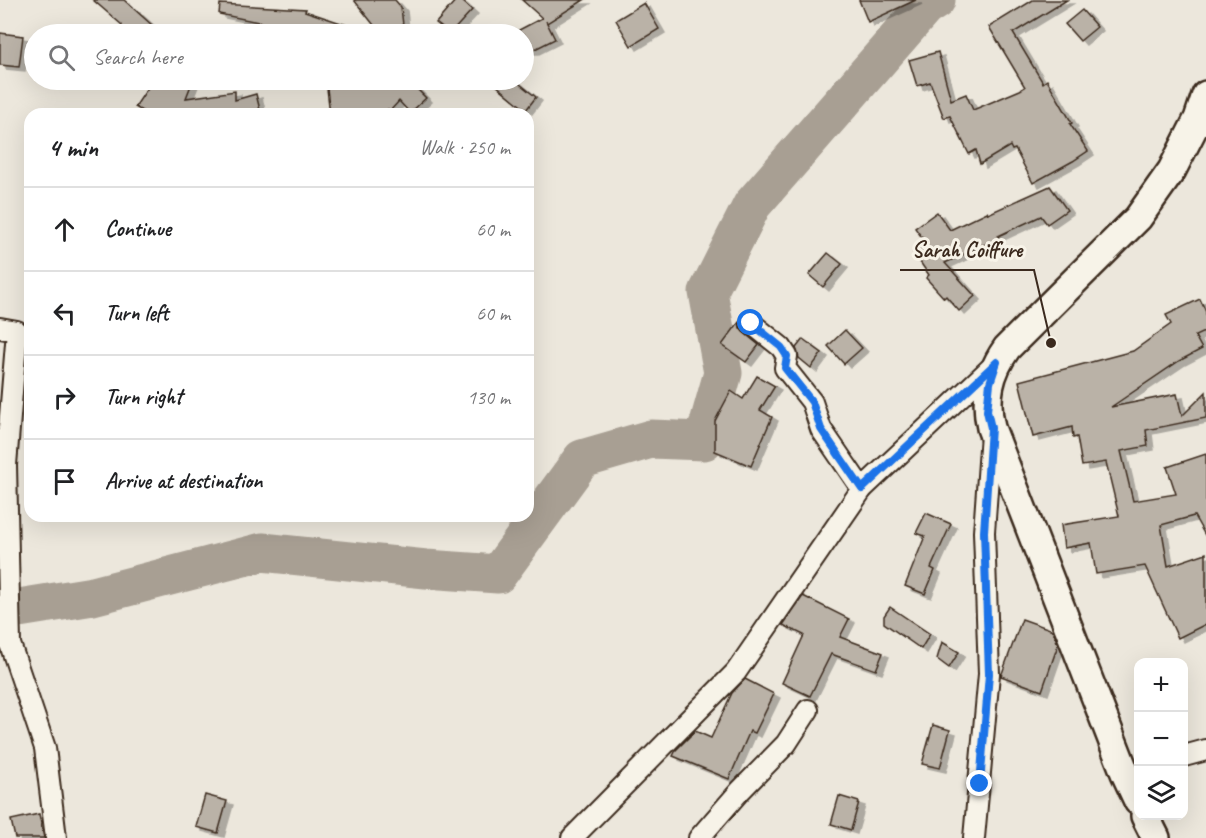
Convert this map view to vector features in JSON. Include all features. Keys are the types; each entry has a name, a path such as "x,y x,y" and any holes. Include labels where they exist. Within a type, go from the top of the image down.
{"street":[{"path":"572,838 736,672 862,489 997,362 1007,348 1138,218 1172,170 1198,119 1206,95"},
{"path":"751,323 781,347 787,356 785,368 812,402 821,429 862,489"},
{"path":"0,328 17,331 6,465 8,570 5,647 45,748 56,838"},
{"path":"997,362 988,396 987,411 991,428 1132,771"},
{"path":"974,838 989,674 984,532 991,428"},
{"path":"699,838 739,792 786,744 808,710"},
{"path":"1188,755 1206,750"},
{"path":"1147,820 1155,838"}],"building":[{"path":"93,0 124,0 151,24 121,24"},
{"path":"354,0 395,0 401,7 403,24 373,24"},
{"path":"456,0 461,0 472,10 459,24 436,23"},
{"path":"522,0 584,0 547,23 555,39 534,50 534,24 530,24 542,18"},
{"path":"859,0 916,0 868,22"},
{"path":"1033,0 1067,0 1013,33 1043,83 1047,80 1072,123 1070,124 1088,151 1033,183 1015,149 1012,150 1010,146 980,164 976,150 969,154 950,116 944,118 930,82 917,86 909,60 938,52 951,100 966,94 973,110 1020,90 1025,87 989,27"},
{"path":"644,3 659,29 631,46 616,20"},
{"path":"220,4 306,9 305,11 344,24 268,24 219,14"},
{"path":"1082,10 1097,27 1080,41 1065,24"},
{"path":"0,33 23,36 19,67 0,65"},
{"path":"146,90 189,90 186,98 235,91 235,100 256,94 260,108 137,108 135,107"},
{"path":"327,90 418,90 426,98 415,108 405,108 399,101 393,108 329,108"},
{"path":"502,90 527,90 536,97 528,108 524,108"},
{"path":"1050,186 1067,210 1047,224 1041,216 945,263 975,296 959,311 926,278 929,275 913,252 926,243 915,228 937,212 950,230"},
{"path":"828,253 842,264 823,287 809,275"},
{"path":"1200,299 1206,312 1206,331 1195,336 1202,349 1179,361 1111,407 1177,394 1182,416 1206,392 1206,418 1146,430 1148,446 1121,451 1133,501 1176,494 1167,467 1206,454 1206,537 1194,516 1161,525 1168,566 1206,553 1206,624 1178,638 1145,566 1096,574 1091,543 1064,548 1061,525 1119,516 1106,462 1082,466 1077,437 1073,438 1072,427 1033,437 1019,381 1133,351 1171,324 1166,315"},
{"path":"739,322 743,332 759,345 746,362 722,345"},
{"path":"845,330 862,348 844,364 828,346"},
{"path":"803,339 822,353 811,368 799,358 796,348"},
{"path":"757,376 775,386 760,410 772,417 751,466 715,451 715,421 731,391 743,399"},
{"path":"926,513 951,524 931,568 935,570 925,594 905,586 925,536 916,533"},
{"path":"803,596 849,619 840,637 883,653 876,670 831,654 810,696 782,683 804,635 783,625"},
{"path":"890,607 930,634 921,649 884,623 884,616"},
{"path":"1022,619 1053,630 1058,645 1042,691 1001,676"},
{"path":"942,642 959,652 949,668 937,659"},
{"path":"745,679 774,694 755,733 750,731 729,779 673,756 695,731 711,738 732,693"},
{"path":"933,725 950,730 940,768 922,764"},
{"path":"205,795 227,801 218,833 196,827"},
{"path":"839,796 859,802 851,830 831,824"},
{"path":"39,814 44,838 15,838 11,820"}],"waterway":[{"path":"0,611 93,596 262,552 498,574 582,459 651,439 704,441 723,373 708,292 752,205 925,7 936,0"}],"place":[{"name":"Sarah Coiffure","path":"1051,343"}],"route":[{"path":"751,323 781,347 787,356 785,368 812,402 821,429 862,489 997,362 990,383 987,411 991,428 984,532 989,674 980,784"}]}
